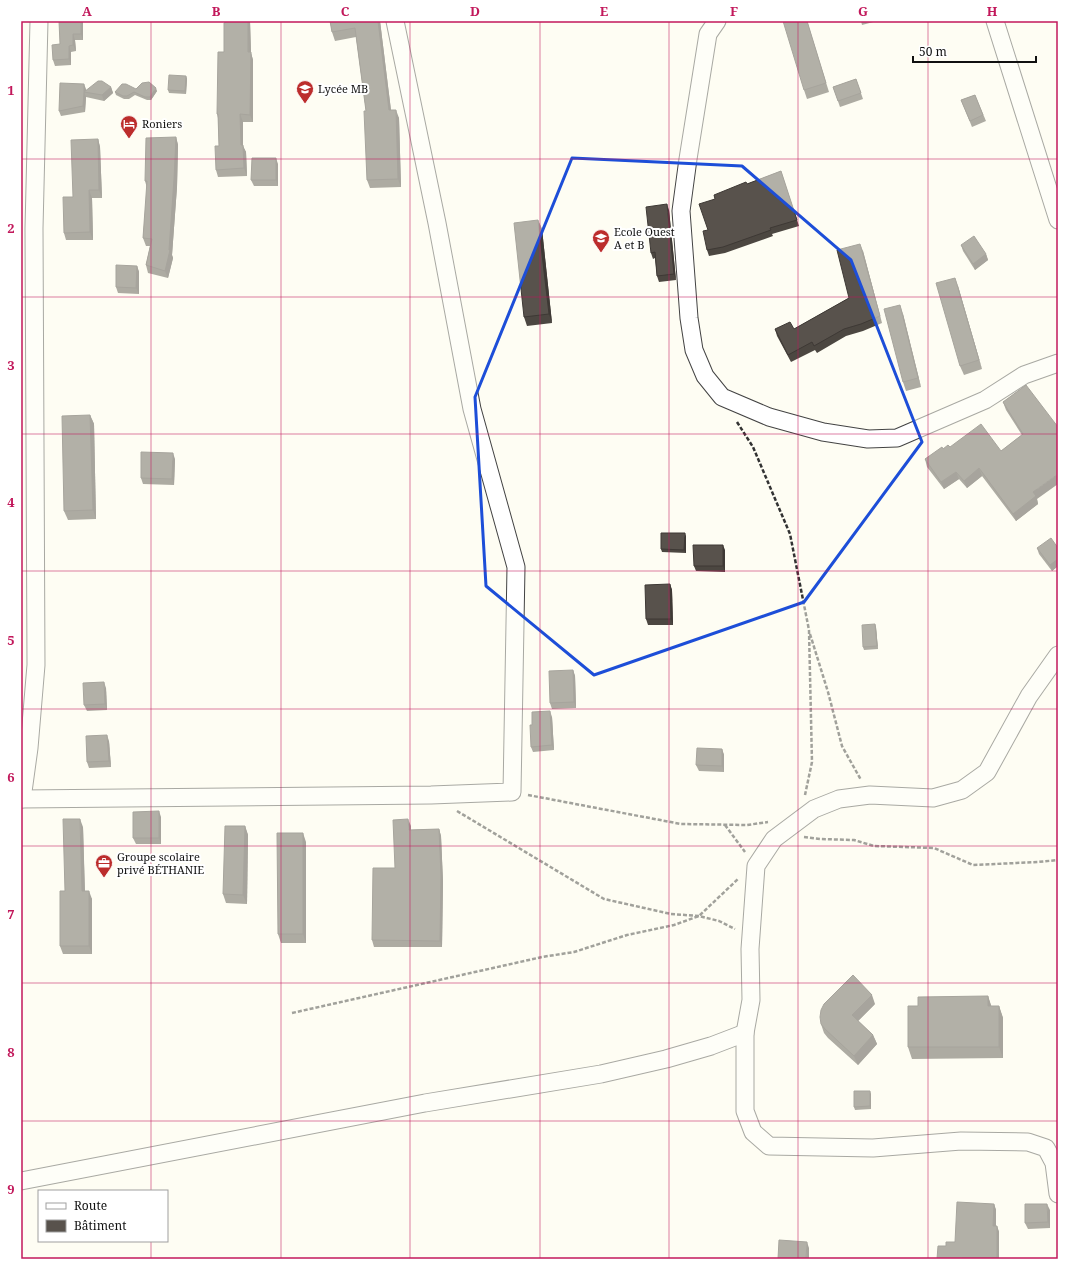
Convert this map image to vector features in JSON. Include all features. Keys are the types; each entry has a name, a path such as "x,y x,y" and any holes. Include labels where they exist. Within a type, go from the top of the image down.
{"street":[{"path":"39,21 28,228 36,665 29,748 22,799 431,795 512,792 516,567 472,409 437,223 395,21"},
{"path":"717,21 708,34 681,211 694,350 706,376 722,397 769,417 823,432 868,439 897,438 985,400 1024,375 1058,363"},
{"path":"995,21 1058,220"},
{"path":"1058,655 1029,696 987,772 962,790 933,798 870,795 839,799 814,808 774,839 756,866 750,949 751,1000 745,1033 745,1110 753,1132 769,1146 873,1148 961,1141 1028,1142 1046,1148 1054,1163 1058,1194"},
{"path":"21,1182 425,1103 601,1074 681,1055 711,1046 745,1033"}],"path":[{"path":"722,397 753,447 790,534 809,630 828,692 842,746 870,795"},
{"path":"801,818 812,762 809,630"},
{"path":"512,792 681,824 747,825 770,822"},
{"path":"431,795 604,899 671,914 699,916 719,920 734,928 744,937 750,949"},
{"path":"292,1013 542,956 574,952 627,934 674,925 699,916 734,882 756,866 725,825"},
{"path":"774,839 790,835 820,839 854,840 874,846 934,848 973,865 1058,860"}],"highlighted area":[{"path":"572,158 742,166 851,260 922,442 804,602 594,675 486,586 475,397"}],"building":[{"path":"59,21 81,21 81,34 73,34 73,45 69,46 69,59 53,60 52,45 60,44"},
{"path":"225,21 248,21 248,52 251,52 250,115 240,114 241,145 243,145 244,168 216,170 215,146 219,146 217,114 218,52 224,52"},
{"path":"330,21 378,21 389,110 396,110 398,179 367,180 364,111 366,111 355,28 332,32"},
{"path":"783,21 807,21 826,83 804,90"},
{"path":"169,75 186,76 185,91 168,90"},
{"path":"856,79 861,93 838,101 833,87"},
{"path":"98,81 102,81 111,87 102,95 84,92"},
{"path":"149,82 156,88 150,97 145,97 134,92 127,96 123,96 115,92 122,84 126,84 136,89 142,83"},
{"path":"60,83 84,84 83,106 59,111"},
{"path":"975,95 983,115 970,121 961,100"},
{"path":"176,137 170,250 165,271 146,265 152,239 143,238 147,181 145,181 146,138"},
{"path":"98,139 99,190 89,190 90,232 64,233 63,197 73,197 71,140"},
{"path":"252,158 276,158 276,180 251,180"},
{"path":"781,171 797,220 770,228 771,230 723,247 707,250 703,231 708,230 699,204 715,199 714,195 746,182 747,184"},
{"path":"667,204 674,274 657,276 655,252 651,253 646,207"},
{"path":"538,220 549,314 524,317 514,223"},
{"path":"974,236 986,254 973,264 961,245"},
{"path":"860,244 880,316 844,329 814,346 812,342 788,355 775,329 790,322 794,329 849,298 837,250"},
{"path":"116,265 137,266 136,288 116,287"},
{"path":"955,278 979,360 960,366 936,283"},
{"path":"900,305 918,378 903,382 884,309"},
{"path":"1026,385 1058,427 1058,474 1033,492 1036,496 1013,514 979,468 964,481 956,472 941,482 925,459 942,447 943,449 948,445 950,447 981,424 1001,451 1023,434 1003,402"},
{"path":"90,415 93,510 64,511 62,416"},
{"path":"141,452 173,453 172,479 141,478"},
{"path":"661,533 685,533 684,550 661,549"},
{"path":"1051,538 1058,548 1058,559 1050,565 1037,548"},
{"path":"693,545 723,545 723,566 694,566"},
{"path":"670,584 671,619 646,619 645,585"},
{"path":"875,624 877,646 863,647 862,625"},
{"path":"573,670 574,702 550,703 549,671"},
{"path":"104,682 105,704 84,705 83,683"},
{"path":"550,711 552,745 531,747 530,725 532,725 532,712"},
{"path":"107,735 109,761 87,762 86,736"},
{"path":"697,748 722,749 722,766 696,765"},
{"path":"159,811 159,838 133,838 133,812"},
{"path":"63,819 80,819 82,891 89,891 89,946 60,946 60,891 65,891"},
{"path":"408,819 409,830 439,829 441,875 440,941 372,940 373,868 395,868 393,820"},
{"path":"225,826 245,826 243,895 223,894"},
{"path":"277,833 303,833 303,934 278,934"},
{"path":"853,975 872,995 852,1015 873,1035 854,1056 825,1029 821,1024 820,1017 824,1004"},
{"path":"988,996 988,1006 999,1006 999,1047 908,1047 908,1006 918,1006 918,997"},
{"path":"854,1091 870,1091 870,1106 854,1107"},
{"path":"957,1202 994,1204 993,1226 997,1226 997,1258 937,1259 938,1246 946,1246 946,1242 955,1242"},
{"path":"1025,1204 1047,1204 1048,1222 1025,1223"},
{"path":"779,1240 807,1242 806,1259 778,1259"}],"place":[{"name":"Lycée MB","path":"305,104"},
{"name":"Roniers","path":"129,139"},
{"name":"Ecole Ouest A et B","path":"601,253"},
{"name":"Groupe scolaire privé BÉTHANIE","path":"104,878"}]}
